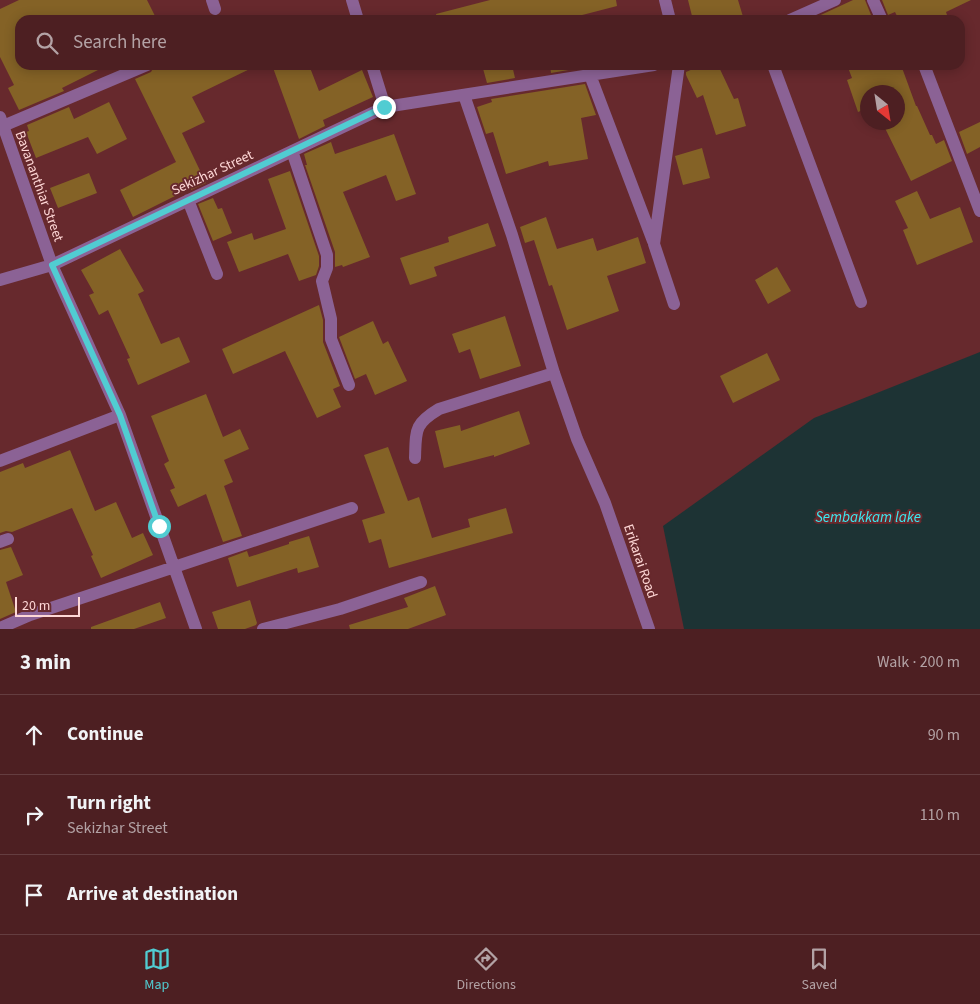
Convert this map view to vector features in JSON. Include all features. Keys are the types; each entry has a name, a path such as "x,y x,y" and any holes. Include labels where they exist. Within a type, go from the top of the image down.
{"street":[{"path":"352,0 356,15"},
{"path":"665,0 669,15"},
{"path":"799,15 821,3 836,0"},
{"path":"873,0 880,15"},
{"path":"1,122 134,70"},
{"path":"373,70 384,107"},
{"name":"Sekizhar Street","path":"0,280 52,265 384,107 622,70"},
{"path":"654,244 678,70"},
{"path":"775,70 861,302"},
{"path":"926,70 980,212"},
{"path":"590,75 654,244 674,304"},
{"name":"Erikarai Road","path":"464,95 512,235 554,373 577,439 605,504 649,629"},
{"name":"Bavananthiar Street","path":"1,122 52,265 120,415 196,629"},
{"path":"292,151 327,254 326,268 322,281 331,320 331,340 349,385"},
{"path":"188,200 218,274"},
{"path":"415,458 416,432 424,418 439,409 554,373"},
{"path":"0,461 120,415"},
{"path":"0,628 30,615 352,508"},
{"path":"263,629 340,609 421,582"}],"water":[{"name":"Sembakkam lake","path":"980,352 980,629 684,629 663,526 814,418"}],"building":[{"path":"19,0 147,0 154,15 15,15 15,70 98,70 62,88 64,91 19,110 8,88 14,85 0,57 0,9"},
{"path":"490,0 616,0 617,6 582,15 436,14"},
{"path":"688,0 738,0 742,15 692,15"},
{"path":"853,0 865,0 871,15 821,15"},
{"path":"882,0 971,0 946,12 947,15 896,15 895,12 888,15"},
{"path":"152,70 248,70 192,97 205,122 182,133 206,183 191,190 191,188 133,217 120,190 176,162 135,79"},
{"path":"274,70 311,70 319,91 362,70 373,97 323,120 325,126 299,139"},
{"path":"483,70 513,70 515,78 487,83"},
{"path":"551,70 568,70 551,73"},
{"path":"691,70 720,70 734,99 738,98 746,126 716,135 703,95 697,98 686,72"},
{"path":"849,70 903,70 916,106 930,135 932,135 936,144 944,140 952,161 911,181 886,130 905,130 905,85 860,85 860,111 858,112 847,80 852,78"},
{"path":"585,84 596,115 581,118 588,159 549,166 548,161 506,174 493,132 486,134 477,107 492,102 491,99"},
{"path":"109,102 127,139 97,154 88,137 36,158 26,132 29,131 27,125 69,107 74,119"},
{"path":"980,122 980,147 967,154 959,132"},
{"path":"394,134 416,194 396,201 386,175 343,192 370,257 343,267 342,265 335,267 335,252 305,165 307,165 304,154 331,142 335,154"},
{"path":"702,148 710,178 683,185 675,156"},
{"path":"290,171 319,256 319,266 316,275 299,281 288,254 239,272 227,242 252,233 254,240 286,229 268,179"},
{"path":"89,173 97,193 58,208 50,188"},
{"path":"917,191 930,219 960,207 973,242 917,265 903,230 908,228 895,201"},
{"path":"213,198 218,209 222,208 232,233 213,241 198,204"},
{"path":"546,217 557,249 593,238 597,251 638,237 646,263 607,276 619,311 567,330 552,285 549,286 534,240 525,243 520,227"},
{"path":"488,223 496,246 434,267 437,276 410,285 400,258 449,242 448,237"},
{"path":"120,249 144,291 138,294 161,344 179,337 190,362 138,385 127,359 130,358 108,310 99,315 89,295 94,293 81,270"},
{"path":"777,267 791,291 768,304 755,280"},
{"path":"319,305 323,320 323,342 340,386 333,389 341,407 317,418 285,351 233,374 222,349"},
{"path":"505,316 521,366 480,379 470,349 459,353 452,334"},
{"path":"373,321 383,344 388,341 407,381 375,395 366,374 355,379 339,337"},
{"path":"767,353 780,380 733,403 720,376"},
{"path":"206,394 223,437 240,429 249,449 224,460 233,482 224,486 242,536 223,542 206,494 178,507 170,490 175,488 164,464 169,461 151,416"},
{"path":"519,411 530,444 494,457 494,455 444,468 435,431 460,425 461,431"},
{"path":"388,447 408,501 419,497 432,538 470,527 468,519 506,508 513,533 389,568 381,539 369,543 362,520 385,513 364,455"},
{"path":"70,450 95,511 116,502 132,538 143,533 153,555 101,578 72,508 12,532 0,533 0,472 23,463 25,468"},
{"path":"309,536 319,567 298,573 297,568 237,587 228,558 247,551 249,557"},
{"path":"11,547 23,575 6,582 16,612 0,619 0,550"},
{"path":"435,586 446,615 408,629 350,629 349,625 408,607 404,598"},
{"path":"250,600 256,625 245,629 218,629 212,612"},
{"path":"160,602 166,618 134,629 91,629 91,627"}],"route":[{"path":"159,526 120,415 52,265 384,107"}]}
